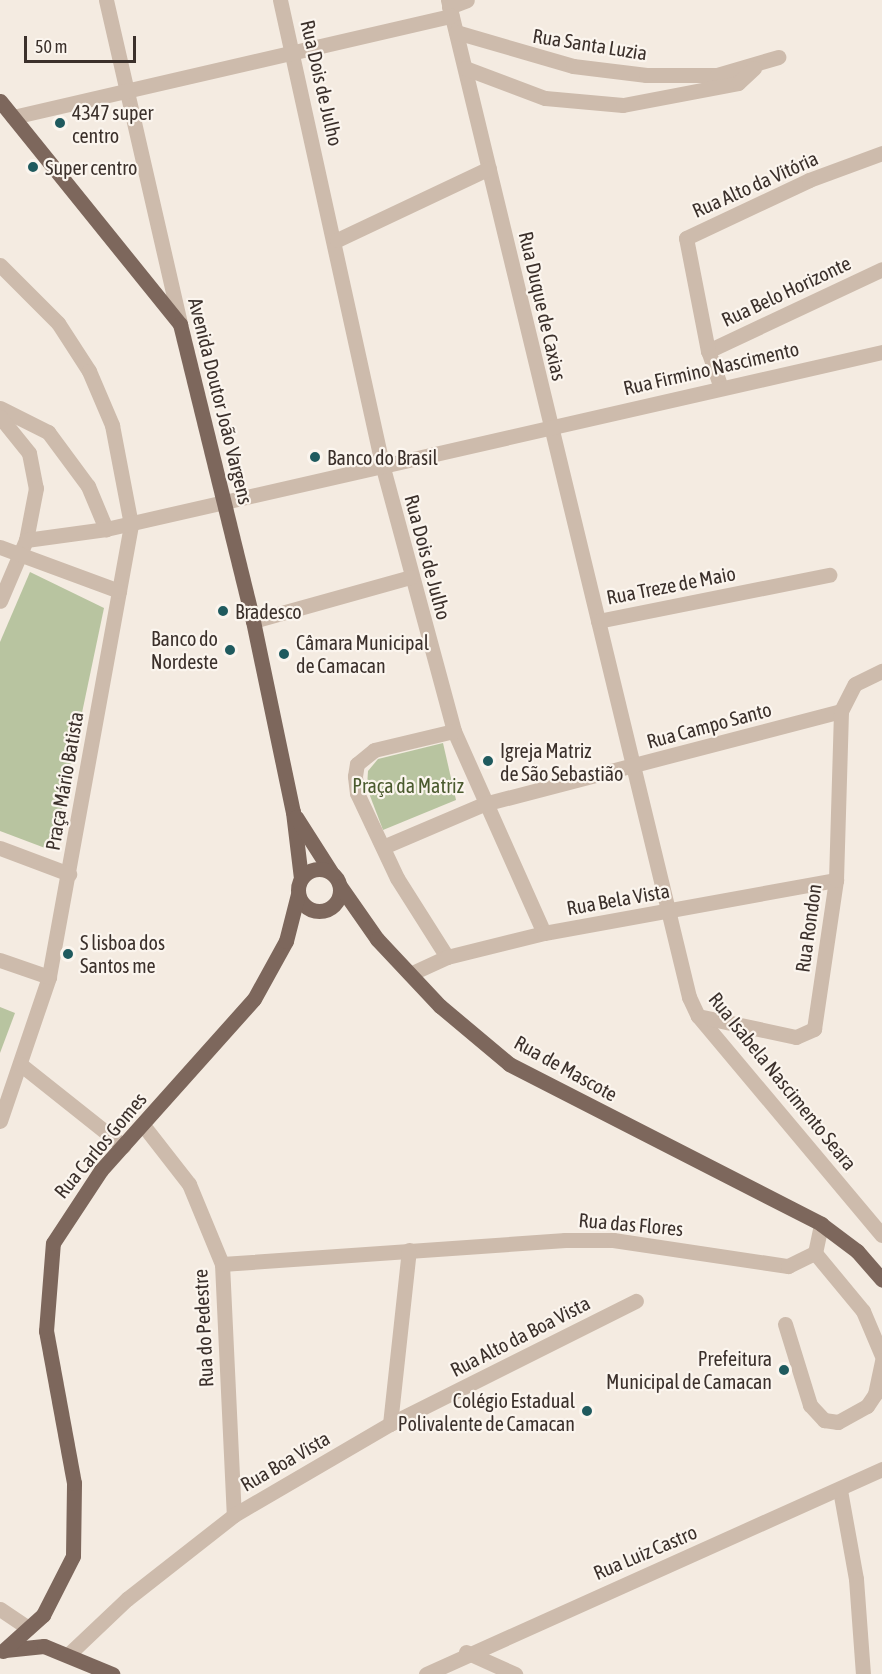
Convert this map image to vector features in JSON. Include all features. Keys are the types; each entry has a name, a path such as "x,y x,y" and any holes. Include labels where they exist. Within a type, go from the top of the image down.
{"main road":[{"path":"0,101 180,324"},
{"name":"Avenida Doutor João Vargens","path":"180,324 253,621 293,812 301,878"},
{"name":"Avenida Doutor João Vargens","path":"293,812 331,872"},
{"path":"315,869 331,872 340,886 337,902 323,911 307,908 298,894 301,878 315,869"},
{"name":"Rua de Mascote","path":"340,886 376,938 410,974 509,1064 821,1224 857,1251 882,1280"},
{"name":"Rua Carlos Gomes","path":"1,1650 28,1628 66,1578 77,1522 46,1331 53,1243 74,1203 254,999 286,941 298,894"},
{"path":"1,1650 36,1646 70,1653 91,1669 112,1674"}],"street":[{"name":"Avenida Doutor João Vargens","path":"106,0 180,324"},
{"name":"Rua Dois de Julho","path":"280,0 337,240 382,464 454,731 484,804 544,933"},
{"path":"13,117 293,53 450,8 467,0"},
{"name":"Rua Duque de Caxias","path":"450,8 549,427 598,621"},
{"name":"Rua Santa Luzia","path":"456,32 519,53 606,72 717,75 756,66 778,57"},
{"name":"Rua Santa Luzia","path":"465,68 545,98 623,105 738,83 756,66"},
{"name":"Rua Alto da Vitória","path":"720,385 708,351 686,238 809,180 882,153"},
{"path":"337,240 489,168"},
{"path":"0,265 58,323 89,371 112,425 131,525"},
{"name":"Rua Belo Horizonte","path":"708,351 882,269"},
{"name":"Rua Firmino Nascimento","path":"24,545 224,505 382,464 549,427 720,385 882,352"},
{"path":"0,408 48,432 88,486 106,529"},
{"path":"0,417 29,453 34,468 36,489 24,545 0,601"},
{"name":"Praça Mário Batista","path":"0,1121 49,977 131,525"},
{"path":"0,547 24,545 119,591"},
{"name":"Rua Treze de Maio","path":"632,767 598,621 829,574"},
{"path":"253,621 411,577"},
{"path":"841,711 855,684 882,671"},
{"name":"Rua Campo Santo","path":"383,847 484,804 841,711"},
{"name":"Rua Rondon","path":"698,1016 796,1037 810,1035 836,880 841,711"},
{"path":"447,957 383,847 357,793 357,764 374,750 454,731"},
{"name":"Rua Isabela Nascimento Seara","path":"632,767 668,912 698,1016 882,1235"},
{"path":"0,848 69,874"},
{"name":"Rua Bela Vista","path":"410,974 447,957 544,933 836,880"},
{"path":"0,960 49,977"},
{"path":"20,1064 123,1146"},
{"name":"Rua do Pedestre","path":"143,1125 189,1184 222,1264 234,1515"},
{"path":"821,1224 815,1253 863,1311 882,1356"},
{"name":"Rua das Flores","path":"222,1264 409,1250 613,1240 788,1266 815,1253"},
{"path":"390,1424 409,1250"},
{"name":"Rua Alto da Boa Vista","path":"390,1424 636,1301"},
{"path":"785,1324 810,1405 824,1420 838,1422 867,1406 875,1394 882,1361"},
{"name":"Rua Boa Vista","path":"70,1653 127,1599 234,1515 390,1424"},
{"name":"Rua Luiz Castro","path":"426,1674 466,1652 840,1490 882,1469"},
{"path":"840,1490 856,1579 863,1674"},
{"path":"0,1609 28,1628"},
{"path":"466,1652 514,1674"}],"green space":[{"path":"30,572 104,608 53,851 0,831 0,642"},
{"name":"Praça da Matriz","path":"443,743 456,800 383,830 367,788 368,771 378,759"},
{"path":"0,1007 15,1013 0,1053"}],"place":[{"name":"4347 super centro","path":"60,123"},
{"name":"Super centro","path":"33,167"},
{"name":"Banco do Brasil","path":"315,457"},
{"name":"Bradesco","path":"223,611"},
{"name":"Banco do Nordeste","path":"230,650"},
{"name":"Câmara Municipal de Camacan","path":"284,654"},
{"name":"Igreja Matriz de São Sebastião","path":"488,761"},
{"name":"S lisboa dos Santos me","path":"68,954"},
{"name":"Prefeitura Municipal de Camacan","path":"784,1370"},
{"name":"Colégio Estadual Polivalente de Camacan","path":"587,1411"}]}
